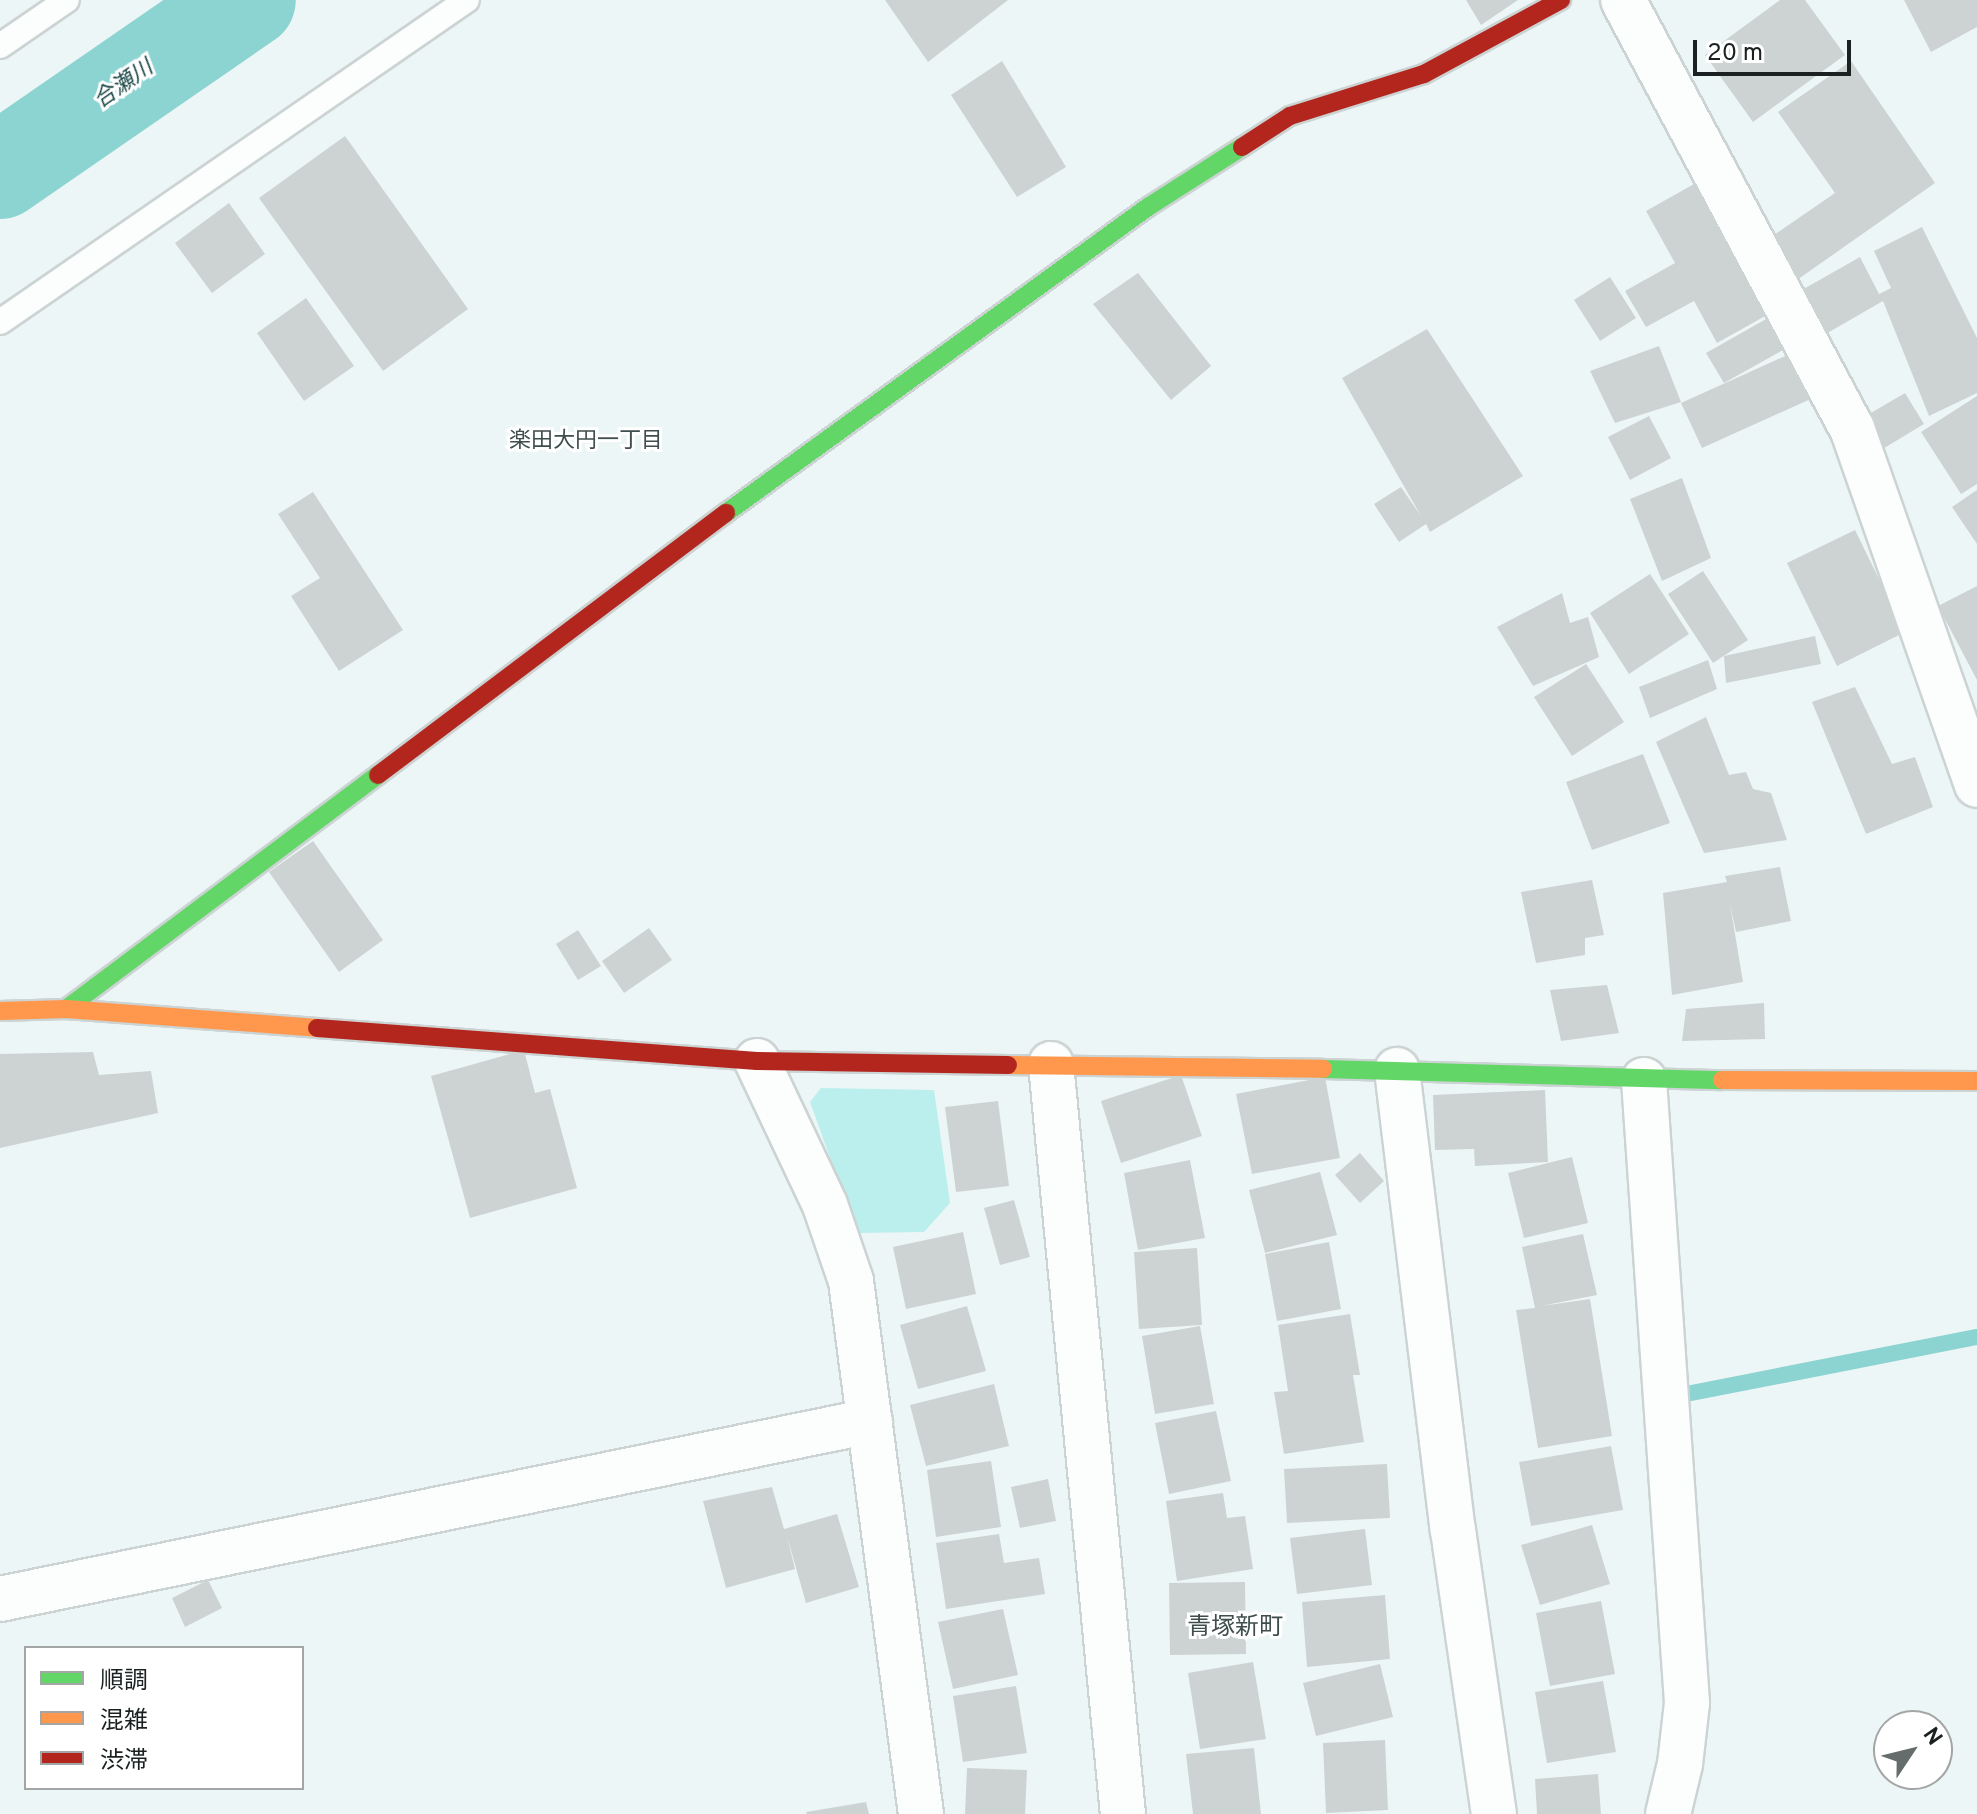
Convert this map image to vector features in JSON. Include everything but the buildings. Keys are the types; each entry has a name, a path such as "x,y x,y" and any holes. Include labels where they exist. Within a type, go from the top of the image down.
{"street":[{"path":"66,1009 822,441 1148,207 1290,116 1424,74 1561,0"},
{"path":"1623,0 1852,428 1977,785"},
{"path":"0,1011 66,1009 757,1061 1397,1070 1644,1080 1977,1081"},
{"path":"757,1061 825,1205 851,1281 921,1814"},
{"path":"1051,1064 1123,1814"},
{"path":"1397,1070 1453,1530 1494,1814"},
{"path":"1644,1080 1687,1703 1680,1764 1668,1814"},
{"path":"0,1599 870,1421"}],"lane":[{"path":"0,46 67,0"},
{"path":"0,322 467,0"}],"shaded area":[{"path":"821,1088 934,1090 950,1203 924,1232 857,1233 810,1102"}],"waterway":[{"name":"合瀬川","path":"0,171 248,0"},
{"path":"1677,1404 1676,1396 1977,1337"}],"traffic: fast":[{"path":"726,513 1148,207 1242,147"},
{"path":"66,1009 378,775"},
{"path":"1323,1069 1722,1080"}],"traffic: slow":[{"path":"0,1011 66,1009 317,1028"},
{"path":"1008,1065 1323,1069"},
{"path":"1722,1080 1977,1081"}],"traffic: jam":[{"path":"1242,147 1290,116 1424,74 1561,0"},
{"path":"378,775 726,513"},
{"path":"317,1028 757,1061 1008,1065"}],"district":[{"name":"楽田大円一丁目","path":"586,442"},
{"name":"青塚新町","path":"1235,1629"}]}
